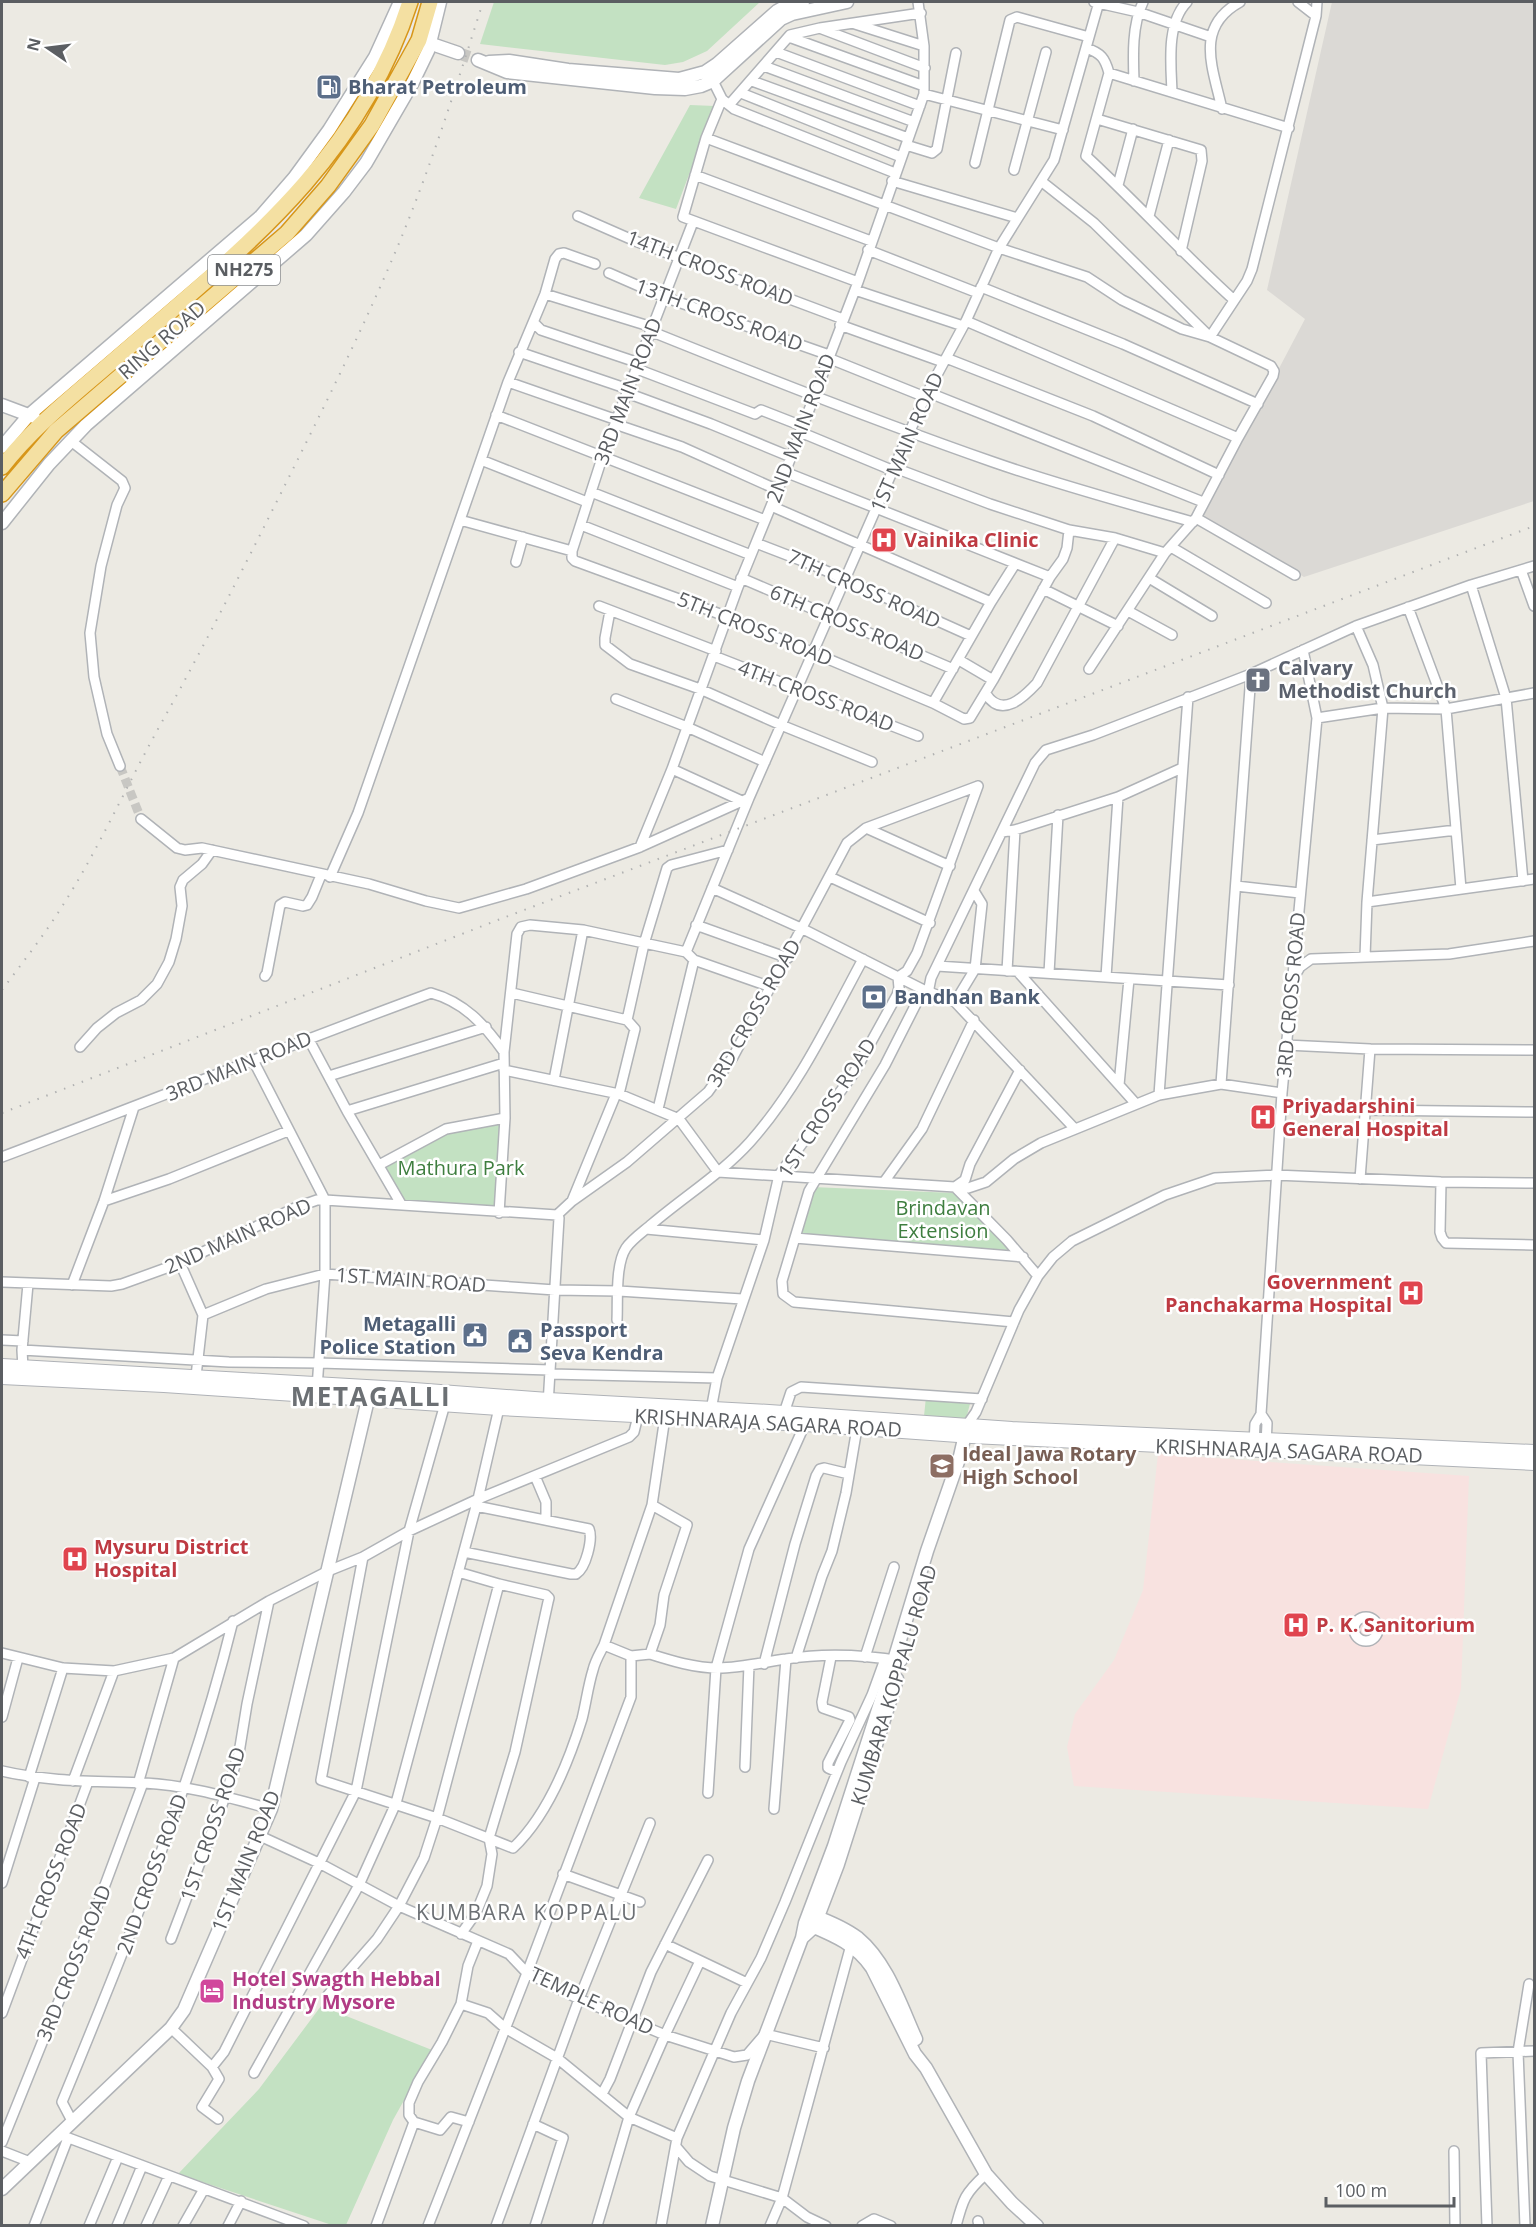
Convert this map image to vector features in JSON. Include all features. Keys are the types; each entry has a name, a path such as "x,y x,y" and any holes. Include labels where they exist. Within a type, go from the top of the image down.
{"highway":[{"name":"RING ROAD","path":"2,467 36,419 272,221 307,183 343,138 374,86 410,2"},
{"name":"RING ROAD","path":"2,494 56,431 287,233 328,186 372,125 424,42 429,2"}],"main road":[{"name":"KRISHNARAJA SAGARA ROAD","path":"2,1366 196,1376 316,1391"},
{"name":"KRISHNARAJA SAGARA ROAD","path":"2,1377 370,1393 548,1405 784,1413 1534,1463"},
{"name":"KRISHNARAJA SAGARA ROAD","path":"370,1393 445,1404 499,1408 548,1405 638,1416 857,1428 971,1427"},
{"name":"KRISHNARAJA SAGARA ROAD","path":"1260,1446 1534,1452"}],"street":[{"path":"2,447 261,216 294,178 329,130 375,57 400,2"},
{"path":"2,523 48,464 86,425 306,235 366,163 397,113 424,42 430,33 440,2"},
{"path":"802,2 777,11 705,72 680,79 568,70 509,61 481,61 507,72 655,88 685,89 713,81 781,19 792,14 847,2"},
{"name":"2ND MAIN ROAD","path":"640,847 672,769 740,582 791,457 856,286 920,106 924,90 925,68 921,13 918,2"},
{"path":"1097,2 1138,12 1211,37"},
{"name":"1ST MAIN ROAD","path":"686,952 746,800 798,688 926,395 965,324 999,248 1054,160 1097,2"},
{"path":"1134,81 1133,58 1138,12 1143,2"},
{"path":"1172,92 1171,55 1175,24 1187,2"},
{"path":"1222,109 1210,62 1211,37 1225,10 1240,2"},
{"path":"1298,2 1316,16"},
{"path":"1210,338 1252,270 1289,128 1316,16 1317,2"},
{"path":"921,13 820,28 789,37 741,93 726,102 706,138 683,217 856,286 965,324 1238,438"},
{"path":"975,163 1012,17 1027,19 1089,37"},
{"path":"853,23 924,46"},
{"path":"820,28 925,68"},
{"path":"789,37 946,100 1063,130"},
{"path":"424,42 458,53"},
{"path":"1086,48 1100,54 1109,73 1086,156 1234,300"},
{"path":"776,52 920,106"},
{"path":"1014,170 1046,52"},
{"path":"752,81 934,152 956,53"},
{"path":"764,66 914,122"},
{"path":"1109,73 1289,128"},
{"path":"713,81 726,102 734,109 893,177 1017,218"},
{"path":"741,93 901,157"},
{"path":"1097,119 1201,150 1203,154 1181,250"},
{"path":"1118,185 1133,129"},
{"path":"706,138 999,248 1087,277 1122,300 1182,329 1210,338 1271,366 1274,371 1273,376 1194,520 1168,550 1089,669"},
{"path":"1149,216 1169,140"},
{"path":"695,175 980,290 1124,345 1258,404"},
{"path":"1041,181 1094,223 1210,338"},
{"name":"14TH CROSS ROAD","path":"578,216 842,322 1093,416 1219,475"},
{"name":"3RD MAIN ROAD","path":"572,551 603,455 693,222"},
{"path":"265,976 280,905 285,902 307,905 358,813 507,382 534,323 555,259 558,254 564,253 595,264"},
{"name":"13TH CROSS ROAD","path":"609,273 664,297 828,356 1203,502"},
{"path":"545,294 651,329 813,396 911,432 1082,491 1194,520 1295,575"},
{"path":"534,323 541,330 638,366 755,414 761,410 895,469 990,504 1069,530 1168,550 1266,603"},
{"path":"519,352 628,391 791,457"},
{"path":"507,382 682,447 778,490"},
{"path":"2,405 36,419 71,441 122,481 125,488 117,505 101,566 90,633 99,700 107,734 120,766"},
{"path":"496,415 765,520"},
{"path":"481,460 587,502"},
{"path":"785,472 1050,578"},
{"path":"591,492 751,555"},
{"path":"771,506 991,602"},
{"path":"460,520 572,551"},
{"name":"6TH CROSS ROAD","path":"581,525 830,615 953,669"},
{"path":"1069,530 1063,559 1043,589 986,694 993,702 1001,705 1015,703 1037,683 1115,538"},
{"path":"516,562 523,537"},
{"name":"7TH CROSS ROAD","path":"756,543 813,565 971,636"},
{"name":"5TH CROSS ROAD","path":"572,551 572,558 575,561 813,651 933,703 964,719 970,718 986,694"},
{"path":"933,703 1015,564"},
{"path":"1014,1322 794,1302 783,1294 782,1281 814,1177 885,1065 918,1000 927,991 1035,764 1046,750 1093,735 1251,674 1356,626 1471,585 1534,566"},
{"path":"1521,570 1534,606"},
{"path":"1149,578 1212,616"},
{"path":"1471,585 1506,698 1523,881"},
{"path":"1043,589 1118,626"},
{"name":"4TH CROSS ROAD","path":"599,606 918,736"},
{"path":"1408,607 1446,709 1461,889"},
{"path":"610,610 604,638 605,645 630,664 700,689 872,762"},
{"path":"1128,611 1172,635"},
{"path":"1356,626 1373,665 1383,708 1367,902 1365,957"},
{"name":"3RD CROSS ROAD","path":"1260,1446 1255,1424 1261,1414 1275,1175 1317,718 1303,650"},
{"path":"959,660 993,680"},
{"path":"1221,1084 1251,674"},
{"path":"1317,718 1383,708 1446,709 1534,693"},
{"path":"1159,1095 1188,697"},
{"path":"616,699 687,727 765,762"},
{"path":"1002,832 1118,797 1182,768"},
{"path":"672,769 746,800"},
{"name":"3RD CROSS ROAD","path":"557,1215 572,1201 627,1162 708,1092 733,1057 788,958 847,843 866,828 978,786"},
{"name":"1ST CROSS ROAD","path":"711,1410 717,1378 742,1299 764,1240 782,1175 854,1073 897,994 900,978 907,971 917,953 930,922 978,786"},
{"path":"1106,977 1118,797"},
{"path":"141,819 177,848 212,850 369,884 459,908 526,889 640,847 746,800"},
{"path":"1049,974 1058,815"},
{"path":"866,828 950,866"},
{"path":"1007,971 1014,830"},
{"path":"1372,840 1456,830"},
{"path":"81,1047 97,1028 116,1013 141,1000 157,984 169,962 176,939 182,906 180,887 183,879 202,864 212,850"},
{"path":"627,1020 644,944 667,868 671,864 728,850"},
{"path":"830,877 930,922"},
{"path":"1367,902 1534,879"},
{"path":"1236,886 1300,893"},
{"path":"712,888 803,929 927,991 955,1002 1075,1129"},
{"path":"955,1002 975,969 982,904 974,891"},
{"path":"499,1213 505,1118 504,1052 517,934 521,927 530,925 583,930 686,952 694,960 771,987"},
{"path":"696,925 788,958"},
{"path":"554,1080 583,930"},
{"path":"1291,984 1300,967 1311,959 1449,954 1534,941"},
{"path":"617,1320 621,1256 627,1246 718,1172 751,1141 795,1084 863,959"},
{"path":"658,1109 694,960"},
{"path":"937,966 1229,985"},
{"path":"1018,972 1136,1104"},
{"path":"1119,1085 1129,979"},
{"name":"3RD MAIN ROAD","path":"2,1157 308,1038 431,993 448,998 486,1028 504,1052"},
{"path":"512,993 627,1020 635,1029 618,1094 572,1201"},
{"path":"884,1182 922,1129 974,1020"},
{"path":"328,1076 486,1028"},
{"path":"308,1038 401,1204"},
{"path":"1286,1045 1370,1049 1534,1050"},
{"path":"1360,1179 1370,1049"},
{"path":"253,1060 325,1200 325,1274 316,1391"},
{"path":"347,1110 504,1067 618,1094 679,1119 718,1172"},
{"path":"955,1187 965,1180 970,1164 1020,1070"},
{"path":"718,1172 968,1188 986,1182 1041,1143 1159,1095 1221,1084 1282,1093"},
{"path":"72,1285 104,1201 134,1107"},
{"path":"1366,1110 1534,1112"},
{"path":"379,1165 446,1129 505,1118"},
{"path":"104,1201 169,1179 288,1131"},
{"path":"971,1427 1014,1322 1038,1276 1053,1257 1072,1241 1165,1195 1215,1178 1275,1175 1442,1182 1534,1183"},
{"path":"1442,1182 1440,1232 1446,1243 1534,1245"},
{"path":"955,1187 1023,1257 1038,1276"},
{"name":"2ND MAIN ROAD","path":"2,1282 72,1285 122,1284 180,1263 307,1203 325,1200 557,1215"},
{"path":"548,1405 559,1218 557,1215"},
{"path":"646,1229 764,1240"},
{"path":"795,1238 1023,1257"},
{"path":"180,1263 202,1315 196,1376"},
{"name":"1ST MAIN ROAD","path":"202,1315 266,1290 325,1274 555,1290 619,1291 742,1299"},
{"path":"23,1368 28,1284"},
{"path":"2,1340 23,1345 198,1360 717,1378"},
{"path":"784,1413 791,1392 801,1387 982,1399"},
{"name":"1ST MAIN ROAD","path":"2,2189 30,2162 63,2136 72,2121 171,2028 184,2010 271,1809 370,1393"},
{"path":"212,2067 224,2052 356,1791 409,1532 445,1404"},
{"path":"254,2073 359,1885 396,1803 464,1552 499,1408"},
{"path":"2,1653 63,1668 114,1671 174,1658 233,1621 328,1571 363,1557 409,1532 629,1437 634,1432 638,1416"},
{"path":"363,1557 321,1780 396,1803 513,1848 526,1836 549,1798 566,1762 582,1718 593,1668 604,1645 651,1505 666,1417"},
{"path":"708,1793 716,1668 749,1549 805,1424"},
{"name":"KUMBARA KOPPALU ROAD","path":"712,2226 734,2128 765,2034 811,1920 971,1427"},
{"path":"796,1658 832,1551 857,1428"},
{"path":"764,1664 795,1544 816,1476 820,1469 824,1468 849,1474"},
{"path":"535,1476 546,1502 546,1520"},
{"path":"464,1552 571,1574 580,1572 590,1537 589,1529 477,1502"},
{"path":"650,1654 660,1625 664,1595 687,1525 651,1505"},
{"path":"865,1657 894,1567"},
{"path":"458,1572 546,1595 549,1598 515,1752 489,1838 492,1854 487,1886 476,1913 461,1934"},
{"path":"328,1995 377,1939 399,1906 424,1858 437,1818 500,1584"},
{"name":"1ST CROSS ROAD","path":"171,1939 225,1797 239,1753 269,1601"},
{"name":"2ND CROSS ROAD","path":"72,2121 62,2102 138,1916 216,1691 233,1621"},
{"path":"604,1645 631,1656 650,1654 681,1663 716,1668 764,1664 796,1658 865,1657 894,1660 872,1695 837,1772 761,1958 714,2051 677,2143 661,2226"},
{"path":"428,2226 631,1697 631,1656"},
{"path":"831,1657 822,1701 823,1708 849,1717 850,1720 828,1763 828,1768 837,1772"},
{"path":"2,1717 18,1658"},
{"name":"3RD CROSS ROAD","path":"2,2142 96,1909 141,1783 174,1658"},
{"path":"774,1809 786,1659"},
{"path":"745,1767 749,1665"},
{"path":"2,1883 63,1668"},
{"path":"73,1781 114,1671"},
{"path":"2,1771 73,1781 141,1783 225,1797 271,1809"},
{"name":"4TH CROSS ROAD","path":"2,2013 88,1782"},
{"path":"496,2226 579,1999 650,1823"},
{"name":"TEMPLE ROAD","path":"260,1836 321,1864 399,1906 509,1954 527,1973 579,1999 664,2035 734,2057 747,2055 765,2034"},
{"path":"602,2094 651,1972 708,1860"},
{"path":"563,1874 640,1902"},
{"path":"811,1920 851,1945 864,1957 872,1968 915,2054 926,2068 973,2154 986,2174 1037,2226"},
{"path":"811,1920 855,1936 874,1955 922,2051 926,2068"},
{"path":"469,2122 452,2117 440,2130 414,2122 409,2115 409,2103 461,2004 468,1966 478,1941"},
{"path":"665,1944 747,1983"},
{"path":"770,2226 782,2198 851,1945"},
{"path":"597,2226 629,2117 664,2035 700,1961"},
{"path":"1525,2226 1518,2052 1529,1984"},
{"path":"461,2004 488,2013 505,2028 557,2058 629,2117 677,2143 689,2162 710,2176 782,2198 807,2217 826,2226"},
{"path":"171,2028 212,2067 219,2079 202,2107 218,2119"},
{"path":"765,2034 824,2048"},
{"path":"1487,2226 1481,2053 1534,2051"},
{"path":"376,2226 414,2122"},
{"path":"532,2124 563,2139 535,2226"},
{"path":"34,2226 63,2136 303,2226"},
{"path":"2,2151 30,2162"},
{"path":"1454,2151 1455,2226"},
{"path":"89,2226 118,2157"},
{"path":"117,2226 142,2166"},
{"path":"956,2226 964,2198 986,2174"},
{"path":"146,2226 169,2176"},
{"path":"183,2226 204,2189"},
{"path":"228,2226 241,2201"},
{"path":"862,2226 874,2219 891,2226"}],"shaded area":[{"path":"1332,2 1534,2 1534,501 1304,577 1202,515 1305,319 1267,290"},
{"name":"P. K. Sanitorium","path":"1158,1454 1469,1476 1461,1689 1428,1809 1074,1786 1067,1747 1075,1714 1114,1660 1143,1590"}],"green space":[{"path":"494,2 760,2 707,51 683,62 665,65 480,44"},
{"path":"690,105 715,106 676,209 639,198"},
{"name":"Mathura Park","path":"505,1118 499,1213 401,1204 379,1165 446,1129"},
{"name":"Brindavan Extension","path":"812,1187 954,1193 1013,1252 798,1236"},
{"path":"926,1397 971,1400 966,1419 924,1416"},
{"path":"321,2006 432,2050 393,2120 346,2225 332,2225 178,2174 259,2089"}],"tunnel":[{"path":"458,53 478,60"},
{"path":"120,766 141,819"}],"railway":[{"path":"2,990 56,916 89,862 226,602 332,389 372,305 409,218 443,125 483,2"},
{"path":"2,1113 503,918 1534,526"}],"place":[{"name":"Bharat Petroleum","path":"329,87"},
{"name":"Vainika Clinic","path":"884,540"},
{"name":"Calvary Methodist Church","path":"1258,680"},
{"name":"Bandhan Bank","path":"874,997"},
{"name":"Priyadarshini General Hospital","path":"1263,1117"},
{"name":"Government Panchakarma Hospital","path":"1411,1293"},
{"name":"Metagalli Police Station","path":"475,1335"},
{"name":"Passport Seva Kendra","path":"520,1341"},
{"name":"Ideal Jawa Rotary High School","path":"942,1466"},
{"name":"Mysuru District Hospital","path":"75,1559"},
{"name":"P. K. Sanitorium","path":"1296,1625"},
{"name":"Hotel Swagth Hebbal Industry Mysore","path":"212,1991"}],"district":[{"name":"METAGALLI","path":"371,1397"},
{"name":"KUMBARA KOPPALU","path":"527,1913"}]}
